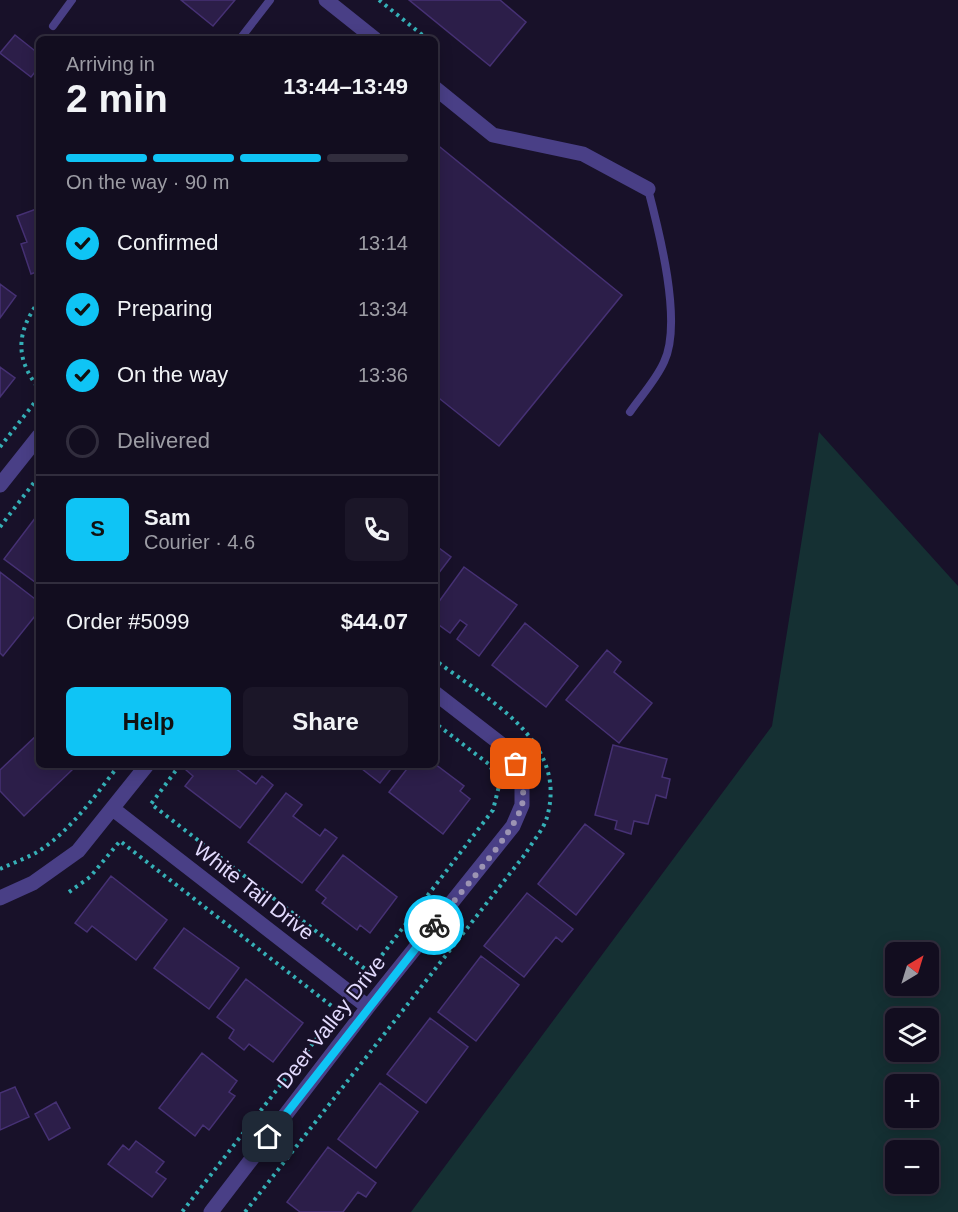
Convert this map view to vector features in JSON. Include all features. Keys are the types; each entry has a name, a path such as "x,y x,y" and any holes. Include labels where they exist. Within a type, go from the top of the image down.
{"street":[{"path":"326,0 371,36"},
{"path":"438,90 494,135 583,154 648,189"},
{"path":"0,485 36,440"},
{"name":"Deer Valley Drive","path":"211,1212 368,1007 513,826 522,805 522,777 510,752 438,695"},
{"path":"0,898 33,883 78,851 145,768"},
{"name":"White Tail Drive","path":"113,808 368,1007"}],"lane":[{"path":"53,26 72,0"},
{"path":"242,36 270,0"},
{"path":"630,412 664,361 672,330 662,249 648,189"}],"path":[{"path":"379,0 424,36"},
{"path":"36,305 28,316 21,341 22,362 36,384"},
{"path":"0,447 36,401"},
{"path":"0,526 36,480"},
{"path":"178,768 151,804 369,972 493,810 499,786 490,765 438,725"},
{"path":"0,869 37,852 58,836 85,809 117,768"},
{"path":"69,892 90,877 120,841 338,1011 182,1212"}],"green space":[{"path":"819,432 958,586 958,1212 411,1212 772,726"}],"building":[{"path":"181,0 235,0 213,26"},
{"path":"409,0 500,0 526,22 490,66"},
{"path":"15,35 36,52 36,71 31,77 0,53"},
{"path":"438,145 622,295 499,446 438,397"},
{"path":"36,209 36,272 31,274 21,244 27,242 17,216"},
{"path":"0,284 16,296 0,318"},
{"path":"0,367 15,378 0,397"},
{"path":"36,517 36,583 4,559"},
{"path":"438,547 451,557 438,574"},
{"path":"464,567 517,605 479,656 457,639 467,625 460,620 450,633 438,624 438,603"},
{"path":"0,572 36,600 36,615 3,656 0,653"},
{"path":"525,623 578,666 546,707 492,665"},
{"path":"607,650 621,662 614,672 652,703 619,743 566,700"},
{"path":"36,736 36,768 70,768 72,770 24,816 0,791 0,770"},
{"path":"613,745 667,759 662,777 670,779 666,798 656,795 648,824 634,821 631,834 615,829 617,821 595,815"},
{"path":"438,766 464,786 460,791 470,799 443,834 389,792 408,768"},
{"path":"188,768 235,768 256,784 262,776 273,785 240,828 185,786 193,776 186,770"},
{"path":"361,768 392,768 380,783"},
{"path":"286,793 302,805 293,816 320,836 325,829 337,838 302,883 248,842"},
{"path":"585,824 624,854 576,915 538,884"},
{"path":"343,855 397,897 370,933 360,925 357,930 322,903 326,898 316,890"},
{"path":"111,876 167,920 136,960 92,926 87,932 75,923"},
{"path":"527,893 573,929 562,942 556,937 524,977 484,946"},
{"path":"184,928 239,968 209,1009 154,968"},
{"path":"481,956 519,985 476,1041 438,1012"},
{"path":"246,979 303,1023 273,1062 249,1044 244,1050 229,1038 234,1030 217,1017"},
{"path":"430,1018 468,1047 426,1103 387,1074"},
{"path":"202,1053 237,1081 229,1092 235,1096 209,1130 203,1125 195,1136 159,1108"},
{"path":"380,1083 418,1112 376,1168 338,1139"},
{"path":"15,1087 29,1117 0,1130 0,1093"},
{"path":"56,1102 70,1128 49,1140 35,1114"},
{"path":"136,1141 164,1162 156,1172 166,1179 152,1197 108,1164 123,1145 129,1150"},
{"path":"328,1147 376,1183 366,1197 358,1192 343,1212 300,1212 287,1202"}],"way so far":[{"path":"434,925 513,826 522,805 522,777 516,764"}],"route":[{"path":"268,1137 434,925"}]}
